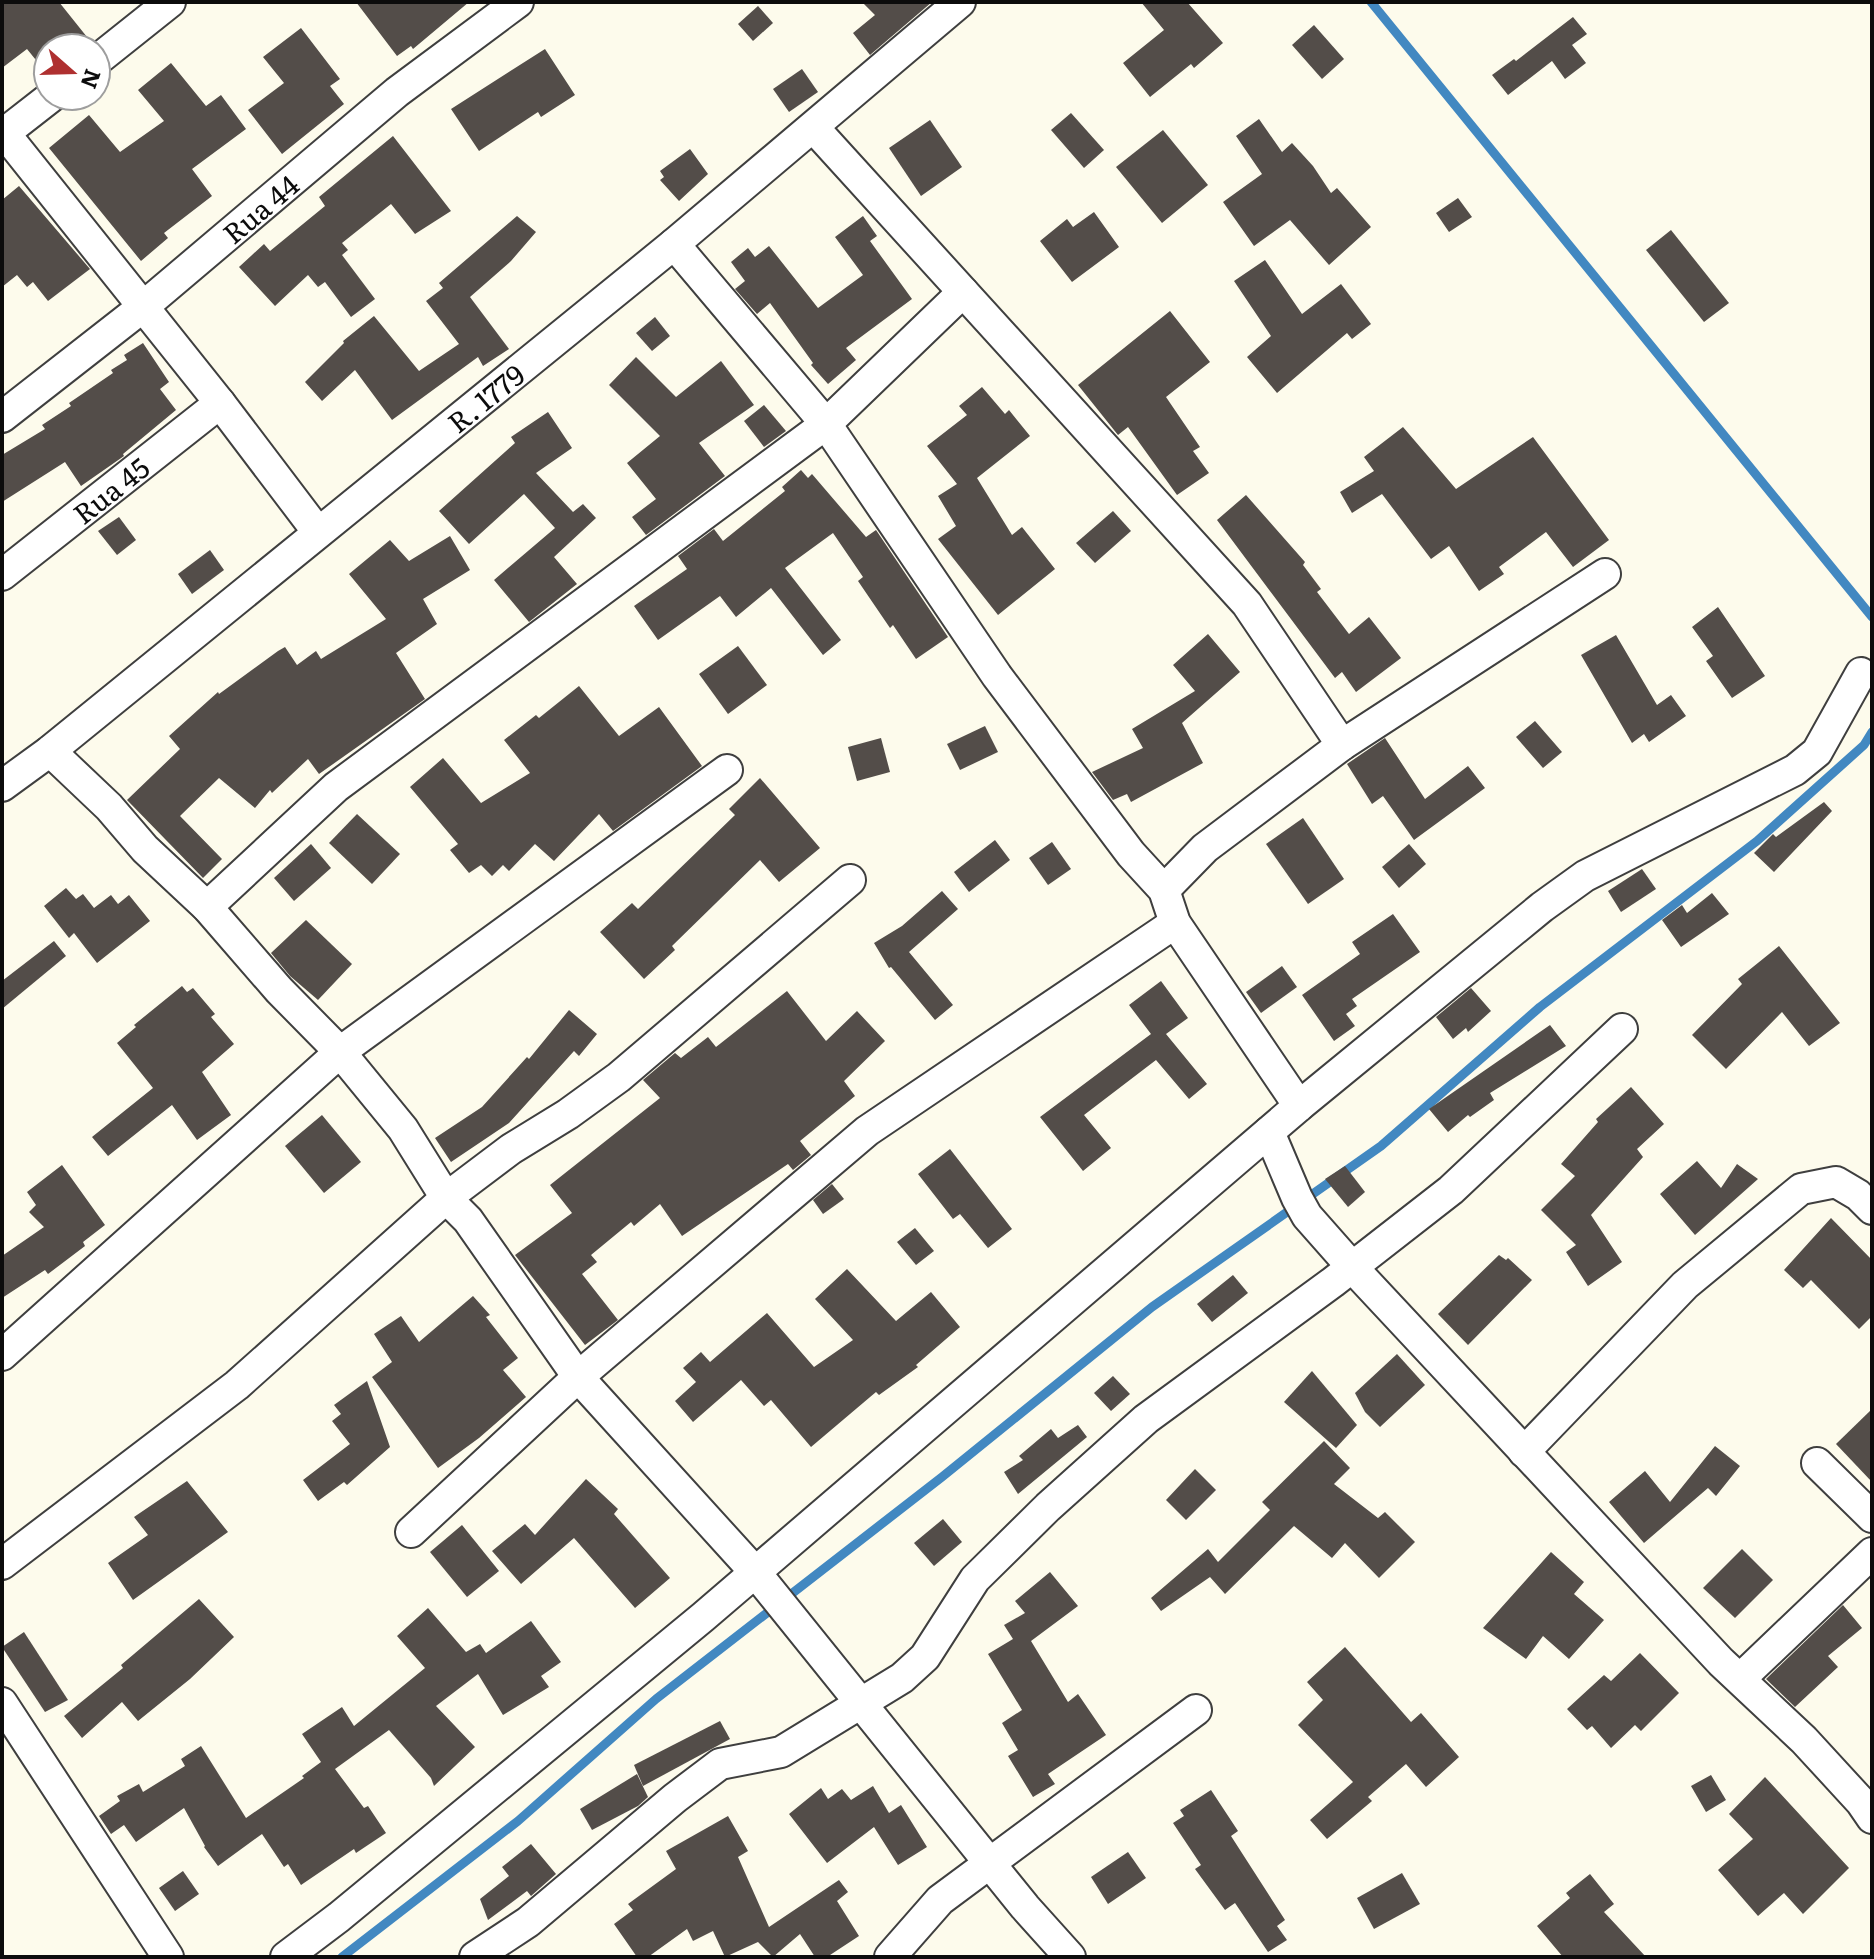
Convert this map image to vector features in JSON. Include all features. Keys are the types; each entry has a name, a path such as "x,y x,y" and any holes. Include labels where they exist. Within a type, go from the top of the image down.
{"street":[{"path":"112,48 170,2"},
{"name":"Rua 44","path":"2,417 144,306 397,92 518,2"},
{"name":"R. 1779","path":"2,786 50,751 674,244 960,2"},
{"path":"32,111 3,133 144,306 317,531"},
{"path":"814,128 1247,604 1342,745"},
{"path":"674,244 826,424 997,676 1131,854 1164,890 1175,923 1299,1106"},
{"path":"207,907 336,787 826,424 963,292"},
{"name":"Rua 45","path":"2,575 220,403"},
{"path":"1164,890 1205,848 1342,745 1605,574"},
{"path":"286,1957 483,1799 771,1593 1269,1132 1542,907 1585,876 1795,770 1817,752 1861,673"},
{"path":"50,751 109,807 145,849 207,907 279,990 340,1052 403,1129 446,1198 468,1220 578,1377 771,1593 1025,1907 1070,1957"},
{"path":"2,1355 340,1052 727,770"},
{"path":"2,1564 237,1385 446,1198 511,1149 568,1114 619,1077 850,880"},
{"path":"411,1532 578,1377 867,1131 1175,923"},
{"path":"475,1957 528,1922 720,1764 781,1752 902,1678 925,1657 975,1579 1000,1552 1146,1419 1451,1190 1622,1029"},
{"path":"1269,1132 1302,1207 1352,1267 1740,1679 1804,1740 1872,1818"},
{"path":"1524,1452 1685,1285 1801,1189 1836,1182 1858,1195 1872,1209"},
{"path":"1817,1463 1872,1517"},
{"path":"1740,1679 1872,1553"},
{"path":"2,1703 168,1957"},
{"path":"890,1957 940,1900 1196,1710"}],"building":[{"path":"2,2 59,2 83,32 32,32 32,55 27,49 2,68"},
{"path":"356,2 469,2 413,49 411,46 397,56"},
{"path":"862,2 932,2 870,55 853,33 875,15"},
{"path":"1141,2 1187,2 1223,43 1194,68 1191,64 1150,97 1123,63 1164,30"},
{"path":"758,6 773,23 753,41 738,24"},
{"path":"1573,17 1587,34 1572,45 1586,63 1565,79 1552,61 1508,95 1492,75 1514,59 1516,61"},
{"path":"1314,25 1344,59 1322,79 1292,45"},
{"path":"301,28 340,79 330,86 344,104 282,154 248,110 284,83 263,57"},
{"path":"545,49 575,95 541,117 538,112 479,151 451,109"},
{"path":"171,63 206,106 221,95 246,129 192,169 212,196 164,233 168,238 141,261 49,148 89,115 120,152 164,121 138,90"},
{"path":"802,69 818,92 789,112 773,89"},
{"path":"1071,113 1104,150 1084,168 1051,130"},
{"path":"1259,119 1282,152 1292,143 1313,166 1331,193 1337,188 1371,227 1329,265 1290,220 1254,246 1223,202 1262,174 1236,136"},
{"path":"930,120 962,167 921,196 889,148"},
{"path":"1163,130 1208,185 1162,223 1116,167"},
{"path":"393,136 451,211 415,234 391,204 342,243 348,250 342,255 375,299 351,317 325,282 318,287 308,275 275,306 239,267 264,244 270,251 325,206 319,197"},
{"path":"690,149 708,174 679,201 660,180 664,177 660,171"},
{"path":"19,186 90,269 48,301 33,282 27,287 17,275 2,287 2,200"},
{"path":"1458,198 1472,217 1449,232 1436,213"},
{"path":"1094,212 1119,247 1072,282 1040,241 1067,219 1073,227"},
{"path":"517,216 536,232 511,261 470,297 509,349 483,366 478,357 392,420 355,370 322,401 305,382 343,341 374,316 419,371 459,344 426,301 443,288 439,283"},
{"path":"863,216 877,236 870,241 912,299 846,348 856,360 828,384 811,365 813,363 770,303 757,314 735,289 745,281 731,262 748,248 755,257 769,246 818,308 863,275 835,237"},
{"path":"1671,230 1729,303 1704,322 1646,250"},
{"path":"1265,260 1302,314 1341,284 1371,324 1352,339 1347,333 1277,393 1247,357 1271,336 1234,281"},
{"path":"1170,311 1210,362 1166,397 1200,447 1193,451 1209,473 1177,495 1128,427 1118,435 1078,385"},
{"path":"655,317 670,336 652,351 636,333"},
{"path":"143,343 169,382 160,389 176,410 124,456 81,486 65,462 2,502 2,455 45,429 42,425 113,373 111,370 127,360 124,355"},
{"path":"636,357 676,397 721,361 754,405 699,443 725,476 646,535 632,517 656,499 627,463 660,436 609,385"},
{"path":"982,387 1005,414 1009,410 1030,436 977,478 1012,535 1022,527 1055,569 998,615 938,539 956,526 938,496 957,484 927,446 967,415 959,406"},
{"path":"764,405 786,431 764,447 744,421"},
{"path":"548,412 572,448 536,473 573,512 583,504 596,518 554,557 577,584 529,622 494,580 555,528 524,494 469,544 439,511 515,443 511,437"},
{"path":"1403,427 1456,489 1533,437 1609,540 1573,567 1546,532 1499,567 1504,574 1479,591 1449,546 1431,559 1382,494 1352,513 1340,492 1374,471 1364,457"},
{"path":"801,470 808,478 812,474 866,537 876,530 948,637 916,659 858,581 863,577 833,533 785,568 841,640 823,655 771,588 736,617 720,596 658,640 634,606 687,569 678,556 714,529 723,541 785,491 782,487"},
{"path":"1246,495 1305,562 1303,565 1321,589 1317,592 1349,634 1369,617 1401,658 1356,692 1342,672 1335,678 1217,520"},
{"path":"1113,511 1131,531 1095,563 1076,543"},
{"path":"119,517 136,540 117,555 98,531"},
{"path":"450,536 470,570 423,599 437,624 396,653 425,699 319,774 308,759 272,793 270,790 255,808 219,778 180,816 222,859 203,878 127,800 180,749 169,736 218,692 285,647 297,665 316,651 321,659 386,619 349,574 390,540 409,561"},
{"path":"210,550 224,570 192,594 178,574"},
{"path":"1718,607 1765,676 1732,698 1706,661 1713,656 1692,627"},
{"path":"1208,634 1240,672 1182,723 1203,763 1131,802 1127,794 1113,800 1092,772 1143,748 1132,729 1195,691 1173,665"},
{"path":"1616,635 1657,705 1671,695 1686,716 1649,742 1644,734 1632,743 1581,655"},
{"path":"738,646 767,685 728,714 699,674"},
{"path":"579,686 619,736 659,707 702,766 613,831 599,814 554,861 535,844 509,871 503,865 492,876 481,865 469,873 450,850 458,844 410,787 443,758 481,803 530,773 504,740 536,715 539,718"},
{"path":"1535,721 1562,752 1543,768 1516,737"},
{"path":"985,726 998,752 960,770 947,744"},
{"path":"881,738 890,772 857,781 848,747"},
{"path":"1385,738 1425,799 1468,766 1485,788 1414,840 1383,796 1372,804 1347,764"},
{"path":"760,778 820,848 779,882 760,860 672,946 675,950 644,979 600,932 632,903 638,909 735,815 729,809"},
{"path":"1824,802 1832,811 1774,872 1754,853 1773,834 1776,837"},
{"path":"357,814 400,854 372,884 329,843"},
{"path":"1303,818 1344,879 1308,904 1266,844"},
{"path":"995,840 1010,860 969,892 954,872"},
{"path":"1052,842 1071,869 1048,885 1029,858"},
{"path":"311,844 331,868 294,901 274,878"},
{"path":"1409,844 1426,864 1399,888 1382,867"},
{"path":"1642,869 1656,889 1621,912 1608,891"},
{"path":"66,888 76,899 83,894 94,908 111,895 118,904 129,895 150,921 97,963 74,933 69,938 44,906"},
{"path":"942,891 958,909 909,952 953,1005 935,1020 889,968 874,943 902,926"},
{"path":"1712,893 1729,914 1681,947 1662,920 1682,905 1687,913"},
{"path":"1393,914 1420,952 1352,999 1357,1006 1346,1014 1355,1026 1334,1041 1302,995 1360,954 1352,942"},
{"path":"306,920 352,964 318,1000 290,976 271,953"},
{"path":"54,941 66,956 2,1009 2,981"},
{"path":"1779,946 1840,1023 1809,1046 1782,1012 1726,1069 1692,1035 1742,984 1738,979"},
{"path":"1282,966 1297,987 1261,1013 1246,992"},
{"path":"1161,981 1188,1018 1166,1034 1207,1084 1189,1099 1156,1060 1084,1115 1111,1148 1083,1171 1040,1117 1151,1034 1129,1005"},
{"path":"182,986 187,992 193,988 215,1014 211,1017 234,1044 202,1072 231,1115 197,1140 172,1105 108,1156 92,1137 153,1088 117,1043"},
{"path":"1471,988 1491,1011 1468,1032 1466,1028 1453,1039 1436,1017"},
{"path":"787,991 826,1041 857,1011 885,1041 844,1081 855,1096 800,1141 811,1155 793,1170 788,1164 682,1236 660,1204 634,1226 631,1222 591,1255 597,1262 582,1274 618,1320 585,1345 515,1255 572,1213 550,1185 660,1098 643,1080 675,1053 681,1058 708,1037 716,1047"},
{"path":"569,1010 597,1034 579,1056 574,1051 509,1123 451,1162 435,1138 482,1107 527,1057 529,1059"},
{"path":"1550,1025 1566,1046 1490,1093 1494,1100 1470,1117 1468,1115 1448,1132 1429,1109"},
{"path":"1631,1087 1664,1124 1637,1149 1643,1157 1591,1215 1622,1262 1588,1286 1566,1252 1576,1245 1541,1210 1575,1176 1561,1164 1598,1122 1596,1119"},
{"path":"322,1115 361,1162 324,1193 285,1146"},
{"path":"950,1149 1012,1229 988,1248 960,1214 953,1219 918,1174"},
{"path":"1697,1161 1721,1188 1737,1164 1758,1179 1695,1235 1660,1194"},
{"path":"62,1165 105,1225 83,1242 85,1246 48,1274 45,1270 2,1298 2,1256 44,1227 29,1212 36,1205 27,1192"},
{"path":"1345,1166 1365,1192 1348,1207 1325,1179"},
{"path":"832,1184 844,1199 823,1214 813,1200"},
{"path":"1831,1218 1872,1260 1872,1316 1859,1329 1811,1280 1803,1288 1784,1270"},
{"path":"915,1228 934,1251 916,1265 897,1242"},
{"path":"1499,1255 1506,1260 1508,1258 1532,1280 1468,1345 1438,1314"},
{"path":"847,1269 896,1321 931,1292 960,1327 916,1365 918,1367 879,1395 876,1392 811,1447 771,1400 764,1406 741,1380 693,1422 675,1401 696,1382 683,1368 701,1352 710,1362 767,1313 814,1367 853,1340 815,1299"},
{"path":"1233,1275 1248,1293 1212,1322 1197,1304"},
{"path":"473,1296 490,1315 486,1317 518,1358 503,1370 526,1397 438,1468 372,1377 392,1362 374,1334 401,1316 419,1342"},
{"path":"1397,1354 1425,1385 1380,1427 1365,1412 1355,1393"},
{"path":"1312,1371 1357,1425 1336,1448 1284,1402"},
{"path":"1113,1376 1130,1394 1111,1411 1094,1393"},
{"path":"367,1381 390,1447 347,1485 344,1482 318,1501 303,1480 350,1444 332,1421 341,1414 334,1405"},
{"path":"1872,1409 1872,1482 1836,1444"},
{"path":"1078,1425 1087,1437 1018,1494 1004,1472 1023,1460 1019,1456 1051,1429 1058,1438"},
{"path":"1324,1441 1350,1468 1334,1484 1378,1518 1385,1512 1415,1542 1379,1578 1345,1543 1332,1558 1294,1526 1225,1594 1210,1577 1161,1611 1151,1598 1208,1549 1218,1562 1270,1510 1262,1502"},
{"path":"1715,1446 1740,1466 1716,1496 1708,1488 1644,1543 1609,1502 1645,1471 1670,1502"},
{"path":"1195,1469 1216,1490 1186,1520 1166,1500"},
{"path":"586,1479 618,1509 614,1514 670,1578 635,1608 574,1538 521,1584 492,1551 525,1524 535,1535"},
{"path":"187,1481 228,1532 133,1600 108,1563 148,1535 134,1517"},
{"path":"943,1519 962,1542 934,1566 914,1543"},
{"path":"462,1525 499,1571 467,1597 430,1552"},
{"path":"1742,1549 1773,1580 1735,1618 1703,1588"},
{"path":"1551,1552 1584,1582 1574,1594 1604,1620 1569,1659 1543,1636 1526,1659 1483,1628"},
{"path":"1050,1572 1078,1606 1031,1641 1068,1702 1078,1694 1106,1735 1048,1774 1055,1784 1033,1797 1008,1756 1018,1750 1002,1723 1022,1710 988,1654 1013,1639 1004,1625 1025,1613 1015,1601"},
{"path":"199,1599 234,1637 190,1679 138,1721 122,1702 82,1738 64,1716"},
{"path":"1843,1605 1862,1628 1828,1656 1838,1667 1795,1707 1766,1679"},
{"path":"428,1608 466,1652 480,1644 486,1653 531,1621 561,1662 541,1676 549,1687 503,1715 478,1674 436,1706 475,1747 434,1786 431,1778 389,1730 335,1769 364,1808 368,1806 386,1833 356,1853 354,1849 301,1885 288,1864 284,1867 262,1834 218,1866 204,1847 184,1808 136,1842 124,1825 111,1834 99,1816 120,1801 117,1796 139,1784 143,1792 185,1766 181,1759 201,1746 246,1818 304,1778 302,1776 321,1762 302,1734 342,1707 354,1726 425,1668 397,1636"},
{"path":"24,1632 68,1700 45,1712 2,1647"},
{"path":"1345,1647 1411,1722 1421,1713 1459,1757 1426,1787 1406,1764 1368,1797 1372,1801 1327,1839 1310,1820 1353,1782 1298,1725 1323,1700 1307,1682"},
{"path":"1640,1653 1679,1693 1641,1731 1635,1725 1611,1748 1592,1726 1587,1730 1567,1709 1604,1675 1611,1681"},
{"path":"720,1721 730,1739 643,1786 634,1765"},
{"path":"637,1774 648,1797 638,1806 592,1830 580,1809"},
{"path":"1711,1775 1726,1800 1706,1812 1691,1786"},
{"path":"1765,1777 1849,1868 1803,1914 1784,1893 1758,1916 1718,1870 1753,1839 1729,1814"},
{"path":"873,1786 889,1813 901,1805 927,1847 898,1865 874,1827 827,1863 789,1814 821,1788 828,1799 842,1789 851,1800"},
{"path":"1211,1790 1238,1831 1231,1836 1285,1920 1277,1926 1287,1940 1268,1952 1235,1903 1225,1910 1195,1869 1201,1865 1173,1823 1184,1816 1180,1810"},
{"path":"728,1816 748,1851 738,1857 769,1927 839,1880 848,1892 837,1901 859,1936 827,1957 815,1957 800,1934 773,1957 758,1942 725,1957 713,1931 693,1941 687,1929 648,1957 637,1957 614,1924 633,1910 628,1904 676,1869 666,1851"},
{"path":"531,1844 556,1874 531,1896 527,1891 488,1920 480,1899 509,1876 502,1867"},
{"path":"1128,1852 1146,1878 1108,1904 1091,1877"},
{"path":"183,1871 199,1894 175,1911 159,1888"},
{"path":"1402,1873 1420,1904 1374,1929 1357,1898"},
{"path":"1590,1874 1614,1904 1604,1912 1646,1957 1563,1957 1537,1926 1570,1898 1566,1893"}],"waterway":[{"path":"1371,2 1872,617"},
{"path":"342,1957 518,1821 656,1699 942,1477 1152,1307 1381,1146 1540,1007 1757,841 1864,745 1872,732"}]}
